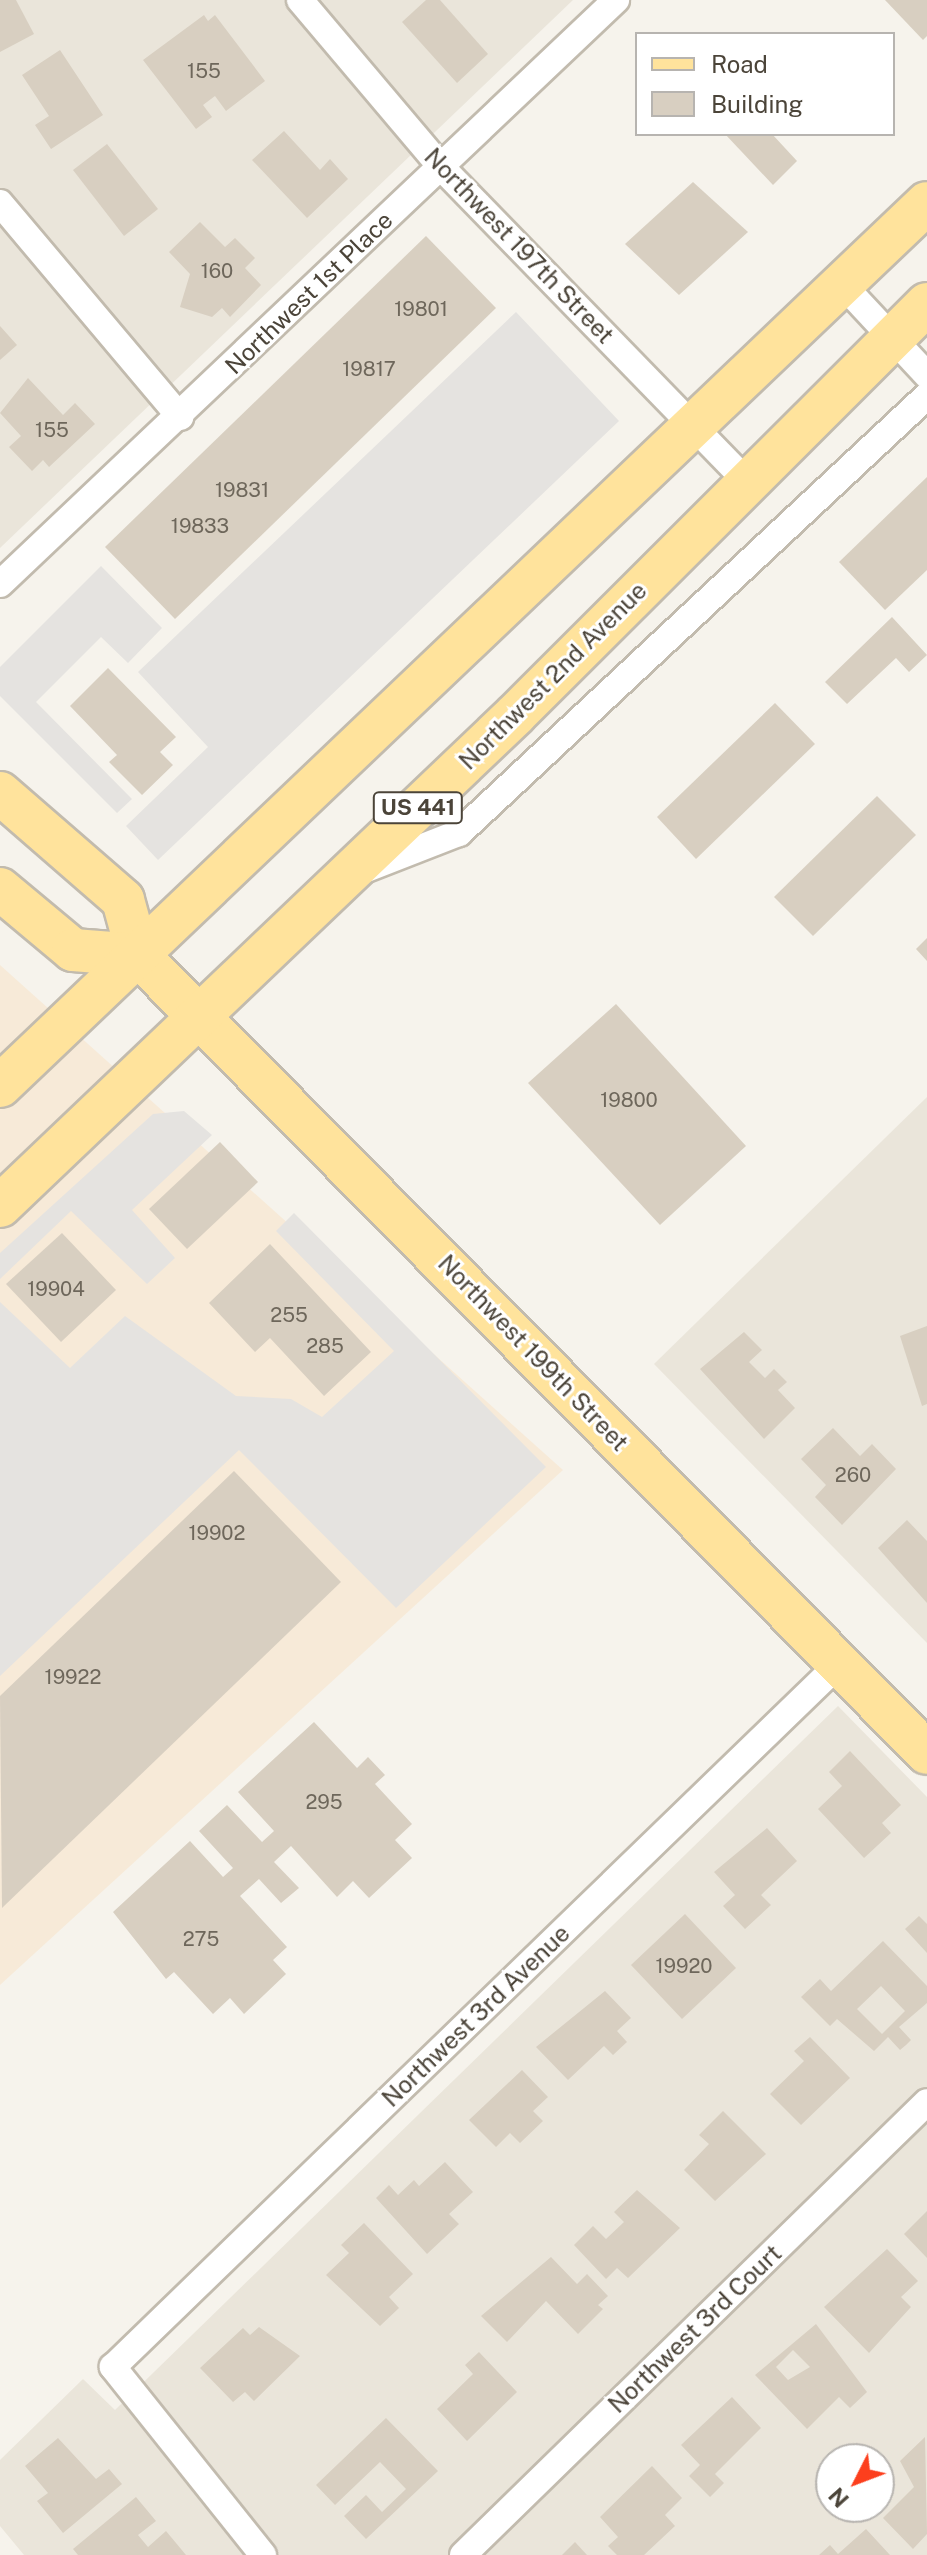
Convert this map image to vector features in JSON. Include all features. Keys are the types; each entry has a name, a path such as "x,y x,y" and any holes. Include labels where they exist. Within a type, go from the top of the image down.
{"main road":[{"path":"0,1086 927,203"},
{"name":"Northwest 2nd Avenue","path":"0,1206 201,1018 927,304"},
{"name":"Northwest 199th Street","path":"0,793 123,900 138,955 927,1753"},
{"path":"0,889 73,950 138,955"}],"street":[{"name":"Northwest 197th Street","path":"300,0 441,167 748,483"},
{"name":"Northwest 1st Place","path":"0,584 180,417 616,0"},
{"path":"0,203 180,417"},
{"path":"842,284 927,375"},
{"path":"345,877 459,833 927,396"},
{"name":"Northwest 3rd Avenue","path":"263,2555 113,2367 839,1664"},
{"name":"Northwest 3rd Court","path":"463,2555 927,2102"}],"shaded area":[{"path":"0,0 573,0 0,548"},
{"path":"516,312 619,421 158,860 126,826 208,747 138,672"},
{"path":"101,566 162,628 128,663 101,637 36,702 132,799 117,813 0,696 0,667"},
{"path":"0,965 563,1470 0,1985"},
{"path":"927,1097 927,1643 654,1364"},
{"path":"184,1111 212,1135 132,1210 175,1258 147,1284 71,1211 0,1279 0,1253 153,1114"},
{"path":"294,1213 546,1467 396,1608 239,1450 0,1676 0,1302 70,1368 125,1316 236,1396 291,1399 322,1417 394,1351 276,1231"},
{"path":"838,1706 927,1797 927,2555 24,2555 0,2526 0,2460 83,2379 115,2410"}],"building":[{"path":"0,0 16,0 34,34 0,52"},
{"path":"426,0 440,0 488,54 457,83 402,22"},
{"path":"885,0 927,0 927,36 923,40"},
{"path":"204,15 208,21 215,15 265,81 226,111 215,96 203,105 212,117 196,129 143,60"},
{"path":"60,50 103,115 51,149 35,125 49,116 22,75"},
{"path":"284,131 320,170 330,159 348,179 307,218 252,160"},
{"path":"727,136 774,136 797,161 773,185"},
{"path":"107,144 158,209 124,236 73,170"},
{"path":"693,182 748,232 679,295 625,244"},
{"path":"200,222 225,247 235,238 255,258 245,268 261,285 230,317 222,308 212,317 180,307 190,274 169,252"},
{"path":"426,236 496,308 175,619 105,547"},
{"path":"0,326 17,345 0,360"},
{"path":"28,378 63,415 75,403 95,424 49,467 43,460 32,471 9,447 21,436 0,413"},
{"path":"927,477 927,570 885,610 839,562"},
{"path":"892,617 927,655 909,672 896,658 847,704 825,682"},
{"path":"108,668 176,737 160,752 173,765 142,795 109,762 117,755 70,706"},
{"path":"775,703 815,744 696,859 657,817"},
{"path":"877,796 916,835 813,936 774,897"},
{"path":"927,938 927,961 916,949"},
{"path":"616,1004 746,1146 660,1225 528,1083"},
{"path":"220,1142 258,1182 187,1249 149,1209"},
{"path":"62,1233 116,1290 61,1342 6,1284"},
{"path":"270,1244 371,1352 324,1396 270,1338 255,1352 209,1303"},
{"path":"927,1326 927,1404 922,1406 900,1336"},
{"path":"744,1332 762,1350 749,1362 765,1378 774,1369 787,1382 778,1390 795,1408 764,1439 700,1369"},
{"path":"833,1428 860,1456 872,1444 896,1469 842,1525 815,1497 826,1485 801,1459"},
{"path":"234,1471 341,1582 2,1908 0,1696"},
{"path":"907,1520 927,1541 927,1603 878,1548"},
{"path":"314,1722 357,1768 368,1757 385,1775 375,1784 412,1824 395,1840 412,1858 369,1898 353,1881 337,1897 291,1846 274,1862 299,1888 281,1903 259,1879 240,1896 287,1947 273,1960 286,1974 244,2014 230,1998 213,2014 174,1972 166,1979 113,1912 190,1841 223,1877 233,1868 199,1831 227,1805 262,1842 274,1831 238,1792"},
{"path":"850,1751 901,1805 882,1823 891,1833 864,1858 818,1809 842,1786 829,1772"},
{"path":"767,1828 797,1861 761,1895 771,1905 745,1929 723,1906 735,1895 714,1872"},
{"path":"685,1914 736,1968 682,2019 631,1965"},
{"path":"919,1916 927,1924 927,1953 905,1929"},
{"path":"883,1941 927,1986 927,2003 899,2027 911,2040 906,2045 900,2050 888,2037 874,2051 837,2019 830,2026 801,1997 820,1979 831,1991","holes":["881,1986 905,2011 882,2034 857,2009"]},
{"path":"605,1991 631,2018 617,2031 627,2042 613,2055 604,2046 568,2080 536,2047"},
{"path":"810,2037 850,2078 801,2125 770,2094 804,2061 794,2051"},
{"path":"522,2070 548,2097 533,2111 543,2121 520,2143 510,2133 496,2147 469,2120"},
{"path":"723,2111 766,2154 715,2201 684,2170 709,2144 699,2135"},
{"path":"445,2162 473,2192 449,2214 459,2224 427,2254 376,2198 389,2185 398,2195 414,2180 419,2186"},
{"path":"637,2190 680,2228 628,2278 617,2268 606,2279 574,2245 593,2226 606,2239 624,2222 614,2212"},
{"path":"927,2211 927,2258 904,2234"},
{"path":"364,2223 413,2274 389,2297 399,2308 380,2326 326,2275 349,2253 341,2245"},
{"path":"887,2249 918,2281 901,2297 911,2307 869,2353 824,2307"},
{"path":"551,2257 577,2284 587,2274 608,2296 598,2305 603,2309 578,2334 546,2301 507,2342 481,2316"},
{"path":"816,2324 867,2392 850,2408 839,2397 807,2429 755,2375","holes":["793,2350 810,2367 788,2380 776,2367"]},
{"path":"259,2327 300,2356 254,2401 245,2392 233,2402 200,2368 243,2328 250,2335"},
{"path":"479,2352 517,2392 467,2441 437,2409 473,2374 465,2365"},
{"path":"732,2397 761,2428 715,2474 724,2483 710,2497 689,2476 700,2465 681,2445"},
{"path":"386,2418 438,2471 366,2539 344,2516 366,2495 382,2512 406,2489 380,2462 335,2505 316,2485"},
{"path":"925,2437 927,2534 913,2549 888,2523 895,2523 895,2506 914,2487 900,2461"},
{"path":"58,2438 96,2479 109,2469 122,2484 63,2533 37,2501 48,2493 25,2466"},
{"path":"652,2466 682,2498 665,2515 675,2526 644,2555 617,2555 608,2546 618,2537 600,2517"},
{"path":"136,2497 156,2521 138,2535 148,2547 166,2531 186,2555 78,2555 73,2549"},
{"path":"866,2529 890,2555 819,2555 830,2545 838,2554"},
{"path":"575,2542 587,2555 562,2555"}]}
